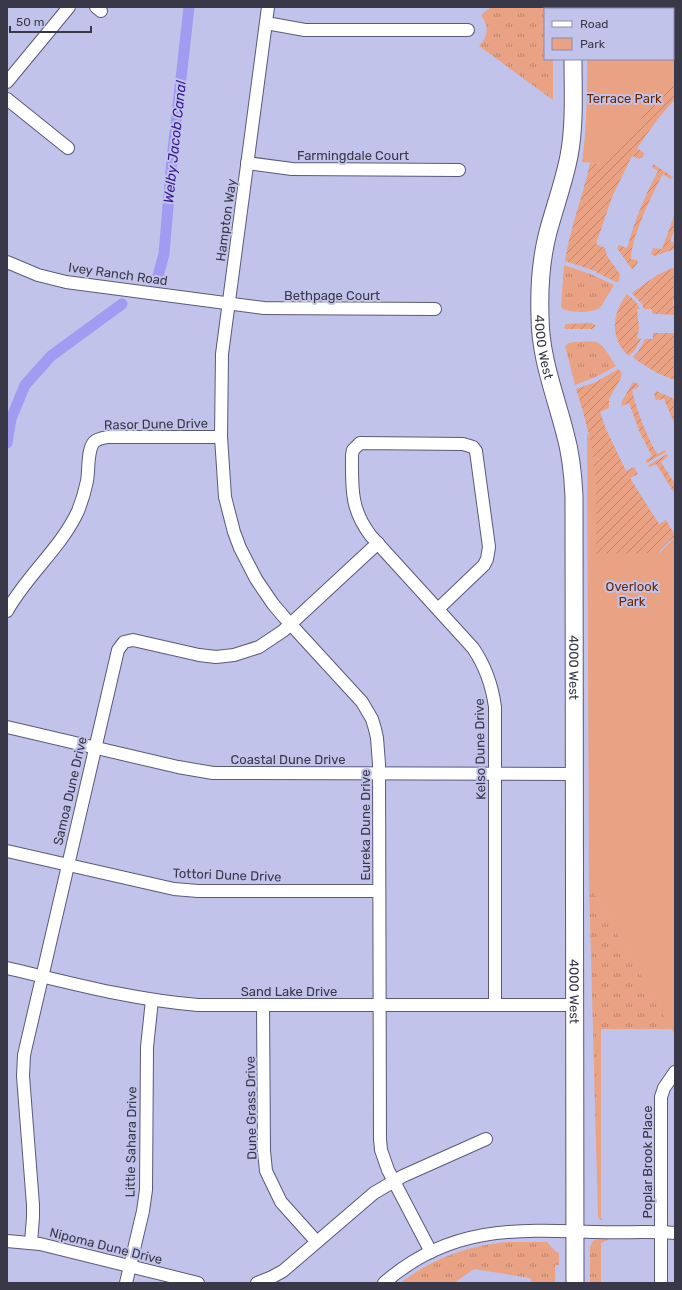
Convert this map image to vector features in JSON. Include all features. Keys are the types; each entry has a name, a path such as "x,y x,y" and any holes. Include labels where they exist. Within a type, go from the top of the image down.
{"main road":[{"name":"4000 West","path":"572,60 572,116 569,154 545,247 540,282 540,317 545,364 565,433 573,479 575,1283"}],"street":[{"path":"7,82 69,7"},
{"name":"Hampton Way","path":"221,437 221,362 268,7"},
{"path":"266,23 305,30 468,30"},
{"path":"7,99 68,148"},
{"name":"Farmingdale Court","path":"247,163 292,169 459,170"},
{"name":"Ivey Ranch Road","path":"7,262 38,275 66,282 229,303"},
{"name":"Bethpage Court","path":"229,303 267,308 436,309"},
{"name":"Rasor Dune Drive","path":"7,611 21,588 64,536 71,524 83,497 87,483 91,450 94,442 108,437 221,437"},
{"name":"Eureka Dune Drive","path":"221,437 225,497 229,514 236,537 256,579 273,604 356,694 372,719 377,738 379,774 380,1139 384,1160 431,1252"},
{"name":"Kelso Dune Drive","path":"438,609 480,569 484,564 488,553 478,456 473,447 463,444 360,443 353,450 352,455 353,499 360,519 365,528 378,543 473,648 491,682 495,707 495,1005"},
{"name":"Samoa Dune Drive","path":"31,1243 33,1217 23,1065 26,1046 116,654 124,642 138,640 208,656 225,656 259,647 277,636 291,624 378,543"},
{"name":"Coastal Dune Drive","path":"7,727 178,767 213,773 574,774"},
{"name":"Tottori Dune Drive","path":"7,851 163,887 186,890 379,891"},
{"name":"Sand Lake Drive","path":"7,968 114,993 152,1000 198,1005 575,1005"},
{"name":"Little Sahara Drive","path":"126,1283 143,1211 146,1190 147,1047 152,1000"},
{"name":"Dune Grass Drive","path":"263,1005 264,1151 266,1171 281,1202 316,1241"},
{"name":"Poplar Brook Place","path":"661,1283 661,1097 664,1088 675,1072"},
{"path":"257,1283 283,1271 367,1197 394,1181 486,1139"},
{"path":"384,1283 408,1264 431,1252 457,1242 499,1232 675,1233"},
{"name":"Nipoma Dune Drive","path":"7,1241 31,1243 198,1283"}],"green space":[{"path":"491,7 553,7 544,8 544,60 553,60 553,100 479,46 485,38 487,31 484,19 481,15"},
{"name":"Terrace Park","path":"675,7 675,95 624,166 582,162 586,124 587,60 674,60 674,8 587,8"},
{"path":"675,80 675,99 656,121 637,148 644,153 643,157 639,159 632,156 612,197 596,244 605,248 607,256 620,274 619,281 616,282 592,270 565,261 570,236 590,163 604,164 626,142 652,102"},
{"path":"653,164 673,177 670,179 663,174 648,204 634,240 631,259 637,260 638,262 633,269 617,248 619,245 627,248 640,209 658,171 652,167"},
{"path":"675,213 675,228 670,241 675,243 675,249 654,256 651,254 653,248 662,249"},
{"path":"564,265 593,275 614,285 600,308 587,312 576,312 563,309 561,307"},
{"path":"675,267 675,300 673,301 673,306 675,315 653,314 651,309 644,309 642,304 632,293 657,275"},
{"path":"627,294 635,301 640,309 637,309 639,328 637,338 641,339 635,350 629,356 618,341 615,325 618,309"},
{"path":"592,323 595,327 592,329 564,328 566,324"},
{"path":"653,333 675,333 675,380 653,370 633,357 638,352 645,339 653,339"},
{"path":"569,343 598,343 604,348 616,366 598,376 575,385 565,346"},
{"path":"618,369 622,373 621,378 609,399 609,408 600,412 606,429 626,471 634,467 638,474 630,478 659,524 666,520 675,535 675,537 657,553 596,554 595,467 588,430 576,389 596,382"},
{"path":"633,382 638,384 639,387 632,390 639,415 649,439 657,454 665,450 666,452 646,463 646,460 652,456 640,433 629,403 622,406 621,403"},
{"path":"656,391 675,399 675,425 664,399 656,400 654,394"},
{"name":"Overlook Park","path":"587,433 659,553 675,537 675,1035 589,884"},
{"path":"667,454 668,456 661,462 675,484 675,494 656,464 650,467 647,466"},
{"path":"589,884 672,1029 601,1029 601,1218 603,1220 600,1220 598,1216"},
{"path":"599,1238 612,1238 601,1243 601,1283 590,1283 590,1247 593,1241"},
{"path":"506,1242 547,1242 555,1251 559,1253 559,1265 555,1265 555,1283 532,1283 530,1278 474,1269 454,1283 400,1283 424,1267 450,1255 463,1250"}],"waterway":[{"name":"Welby Jacob Canal","path":"158,276 164,254 172,159 189,7"},
{"name":"Welby Jacob Canal","path":"7,443 11,419 25,385 51,356 122,304"}]}
